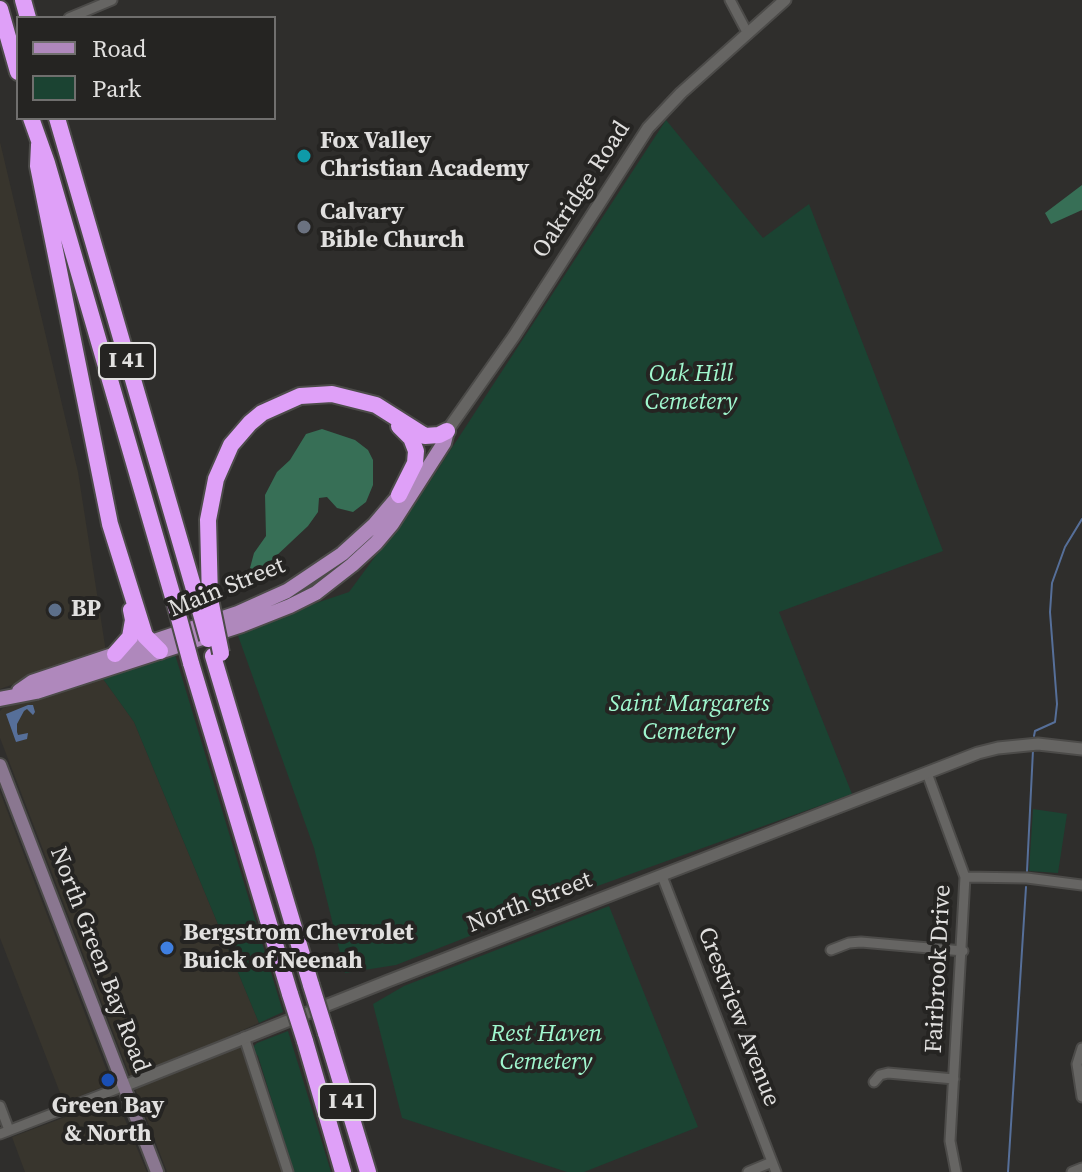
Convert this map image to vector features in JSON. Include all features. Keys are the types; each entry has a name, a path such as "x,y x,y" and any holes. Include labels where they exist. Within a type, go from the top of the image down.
{"highway":[{"path":"0,9 16,65"},
{"name":"I 41","path":"32,120 47,163 191,663 343,1172"},
{"name":"I 41","path":"58,120 204,601 252,792 368,1172"},
{"path":"39,145 38,166 110,524 112,550 133,620 130,637 115,654"},
{"path":"204,601 211,501 225,458 239,435 262,413 300,396 332,394 376,405 425,436 447,431"},
{"path":"369,404 404,429 414,444 415,463 399,495"},
{"path":"110,524 154,647"}],"main road":[{"name":"Main Street","path":"0,699 36,692 287,591 342,554 374,525 412,480 438,439 447,431"},
{"name":"Main Street","path":"15,694 32,682 115,654 154,647 276,612 328,584 376,543 392,524 444,443 447,431"},
{"name":"North Green Bay Road","path":"0,765 157,1172"}],"street":[{"path":"74,16 112,0"},
{"path":"730,0 748,34"},
{"name":"Oakridge Road","path":"447,431 514,336 648,128 681,93 785,0"},
{"name":"North Street","path":"5,1132 927,773 998,748 1038,744 1082,749"},
{"name":"Fairbrook Drive","path":"927,773 965,877 950,1141 956,1172"},
{"name":"Crestview Avenue","path":"662,876 774,1167"},
{"path":"965,877 1037,879 1082,885"},
{"path":"831,950 861,942 963,951"},
{"path":"244,1037 288,1172"},
{"path":"1082,1048 1077,1064 1082,1097"},
{"path":"874,1082 880,1075 888,1073 954,1079"},
{"path":"0,1106 5,1132"},
{"path":"748,1172 774,1167"},
{"path":"1072,1172 1082,1168"}],"shaded area":[{"path":"0,142 78,472 106,652 0,689"},
{"path":"101,676 134,722 259,1023 236,1033 283,1172 167,1172 0,738 0,711 3,708"},
{"path":"0,792 110,1079 107,1085 64,1103 0,938"},
{"path":"116,1098 147,1172 25,1172 12,1137"}],"green space":[{"name":"Oak Hill Cemetery","path":"666,120 763,238 809,204 943,551 779,612 852,794 592,888 396,965 345,973 314,848 236,630 349,592 425,489"},
{"path":"1082,185 1082,210 1051,224 1045,213"},
{"path":"322,429 355,440 368,450 373,460 373,485 366,502 353,512 337,508 327,497 319,498 318,512 308,526 257,574 250,568 254,553 266,536 265,495 277,472 290,460 306,434"},
{"path":"174,651 283,1012 259,1023 134,722 101,676"},
{"path":"1033,809 1067,814 1058,873 1029,871"},
{"name":"Rest Haven Cemetery","path":"609,906 698,1127 584,1172 567,1172 402,1118 373,1004 404,986"},
{"path":"288,1031 331,1172 294,1172 258,1056 254,1052 253,1047 257,1043"}],"water":[{"path":"33,705 35,712 33,715 27,709 24,711 17,724 18,735 28,733 27,739 16,742 6,714"}],"waterway":[{"path":"1034,736 1035,731 1055,722 1057,704 1050,612 1052,583 1065,547 1082,519"},
{"path":"1027,871 1033,750"},
{"path":"1008,1172 1026,887"}],"place":[{"name":"Fox Valley Christian Academy","path":"304,156"},
{"name":"Calvary Bible Church","path":"304,227"},
{"name":"BP","path":"55,610"},
{"name":"Bergstrom Chevrolet Buick of Neenah","path":"167,948"},
{"name":"Green Bay & North","path":"108,1080"}],"park label":[{"name":"Saint Margarets Cemetery","path":"689,719"}]}
